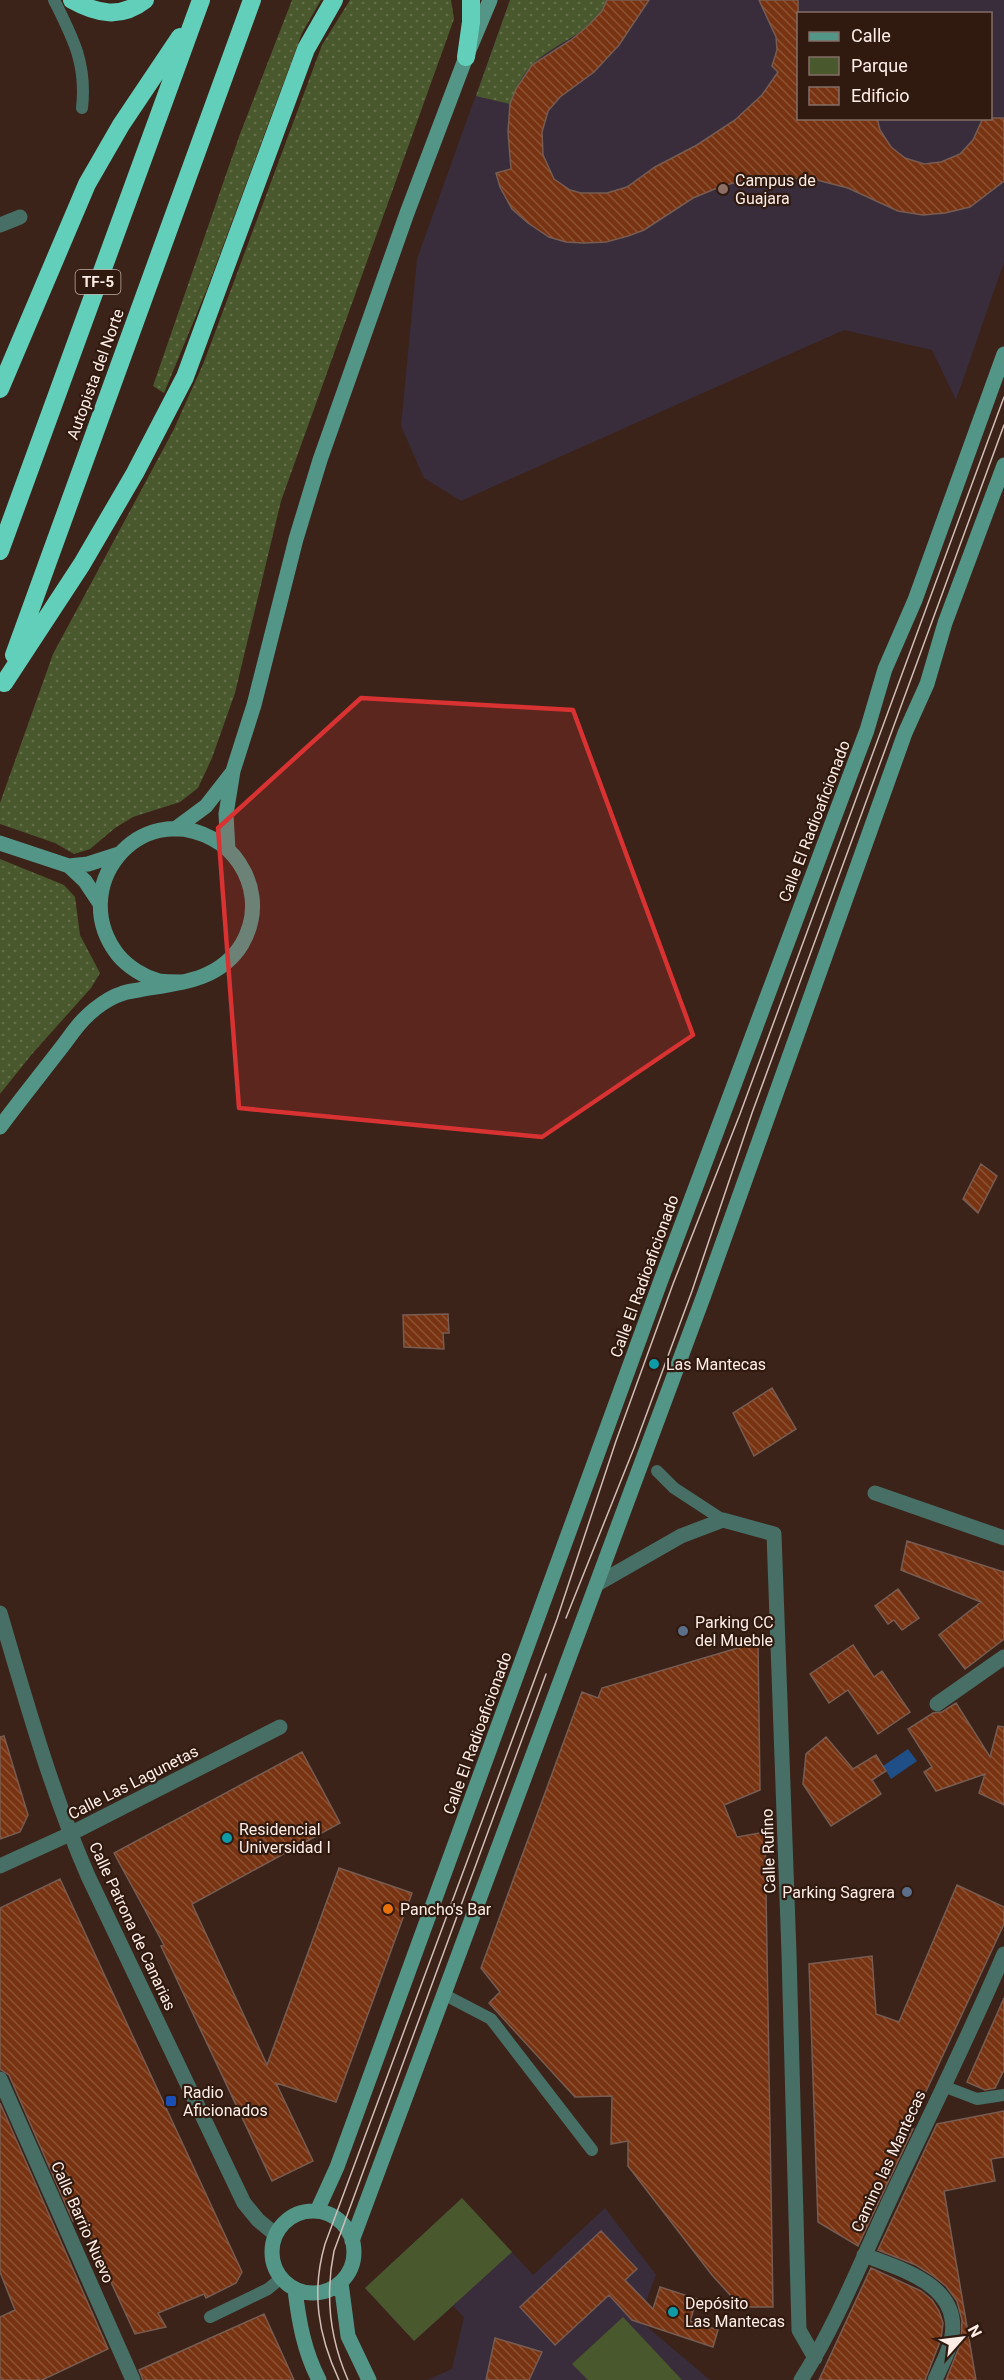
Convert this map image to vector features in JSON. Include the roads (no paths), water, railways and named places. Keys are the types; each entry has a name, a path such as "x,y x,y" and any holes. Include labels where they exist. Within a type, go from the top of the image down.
{"highway":[{"path":"72,0 92,9 115,14 145,0"},
{"name":"Autopista del Norte","path":"2,688 252,0"},
{"path":"2,688 82,564 135,473 185,377 306,49 334,0"},
{"path":"466,57 471,0"},
{"path":"0,389 87,184 121,124 198,6"},
{"name":"Autopista del Norte","path":"0,551 198,6"}],"street":[{"path":"228,850 226,814 232,771 254,705 296,538 320,460 407,213 490,0"},
{"path":"0,225 20,217"},
{"name":"Calle El Radioaficionado","path":"316,2211 337,2167 661,1280 867,730 885,669 915,600 1004,354"},
{"path":"352,2241 700,1306 905,733 927,684 945,623 1004,465"},
{"path":"175,829 206,806 232,771"},
{"path":"0,843 69,866 88,864 119,854 143,836 159,830 175,829 203,834 228,850 243,869 252,898 252,918 247,936 236,954 221,968 202,978 120,994 87,1016 0,1126"},
{"path":"119,854 104,878 99,902 104,931 111,946 123,961 138,972 159,981 182,982"},
{"path":"69,866 85,881 99,902"},
{"path":"875,1493 1004,1538"},
{"path":"597,1584 681,1536 723,1520"},
{"name":"Calle Rufino","path":"723,1520 774,1534 789,1953 799,2330 815,2358"},
{"name":"Calle Patrona de Canarias","path":"0,1613 23,1693 70,1834 244,2204 275,2234"},
{"path":"937,1704 1004,1657"},
{"name":"Calle Las Lagunetas","path":"1,1866 70,1834 280,1727"},
{"name":"Camino las Mantecas","path":"801,2380 815,2358 980,2012 1004,1954"},
{"name":"Calle Barrio Nuevo","path":"0,2079 133,2380"},
{"path":"316,2211 340,2221 352,2241 354,2256 350,2271 340,2283 329,2291 316,2294 295,2290 281,2278 272,2260 272,2247 275,2234 280,2226 297,2214 316,2211"},
{"path":"864,2255 917,2276 939,2291 951,2315 951,2340 935,2380"},
{"path":"340,2283 348,2336 369,2380"},
{"path":"295,2290 299,2325 307,2356 319,2380"}],"lane":[{"path":"54,0 80,57 83,74 82,108"},
{"path":"657,1471 674,1488 723,1520"},
{"path":"445,1995 491,2019 592,2150"},
{"path":"943,2086 977,2099 1004,2095"},
{"path":"210,2317 268,2289 281,2278"}],"water":[{"path":"908,1749 917,1761 891,1779 883,1766"}],"tram line":[{"path":"339,2380 326,2347 319,2313 318,2279 325,2244 557,1619 616,1441 673,1284 740,1114 1004,397"},
{"path":"566,1618 634,1448 692,1291 752,1113 1004,425"},
{"path":"348,2380 337,2349 331,2317 330,2284 334,2251 546,1674"}],"place":[{"name":"Campus de Guajara","path":"723,189"},
{"name":"Las Mantecas","path":"654,1364"},
{"name":"Parking CC del Mueble","path":"683,1631"},
{"name":"Residencial Universidad I","path":"227,1838"},
{"name":"Parking Sagrera","path":"907,1892"},
{"name":"Pancho's Bar","path":"388,1909"},
{"name":"Radio Aficionados","path":"171,2101"},
{"name":"Depósito Las Mantecas","path":"673,2312"}]}
